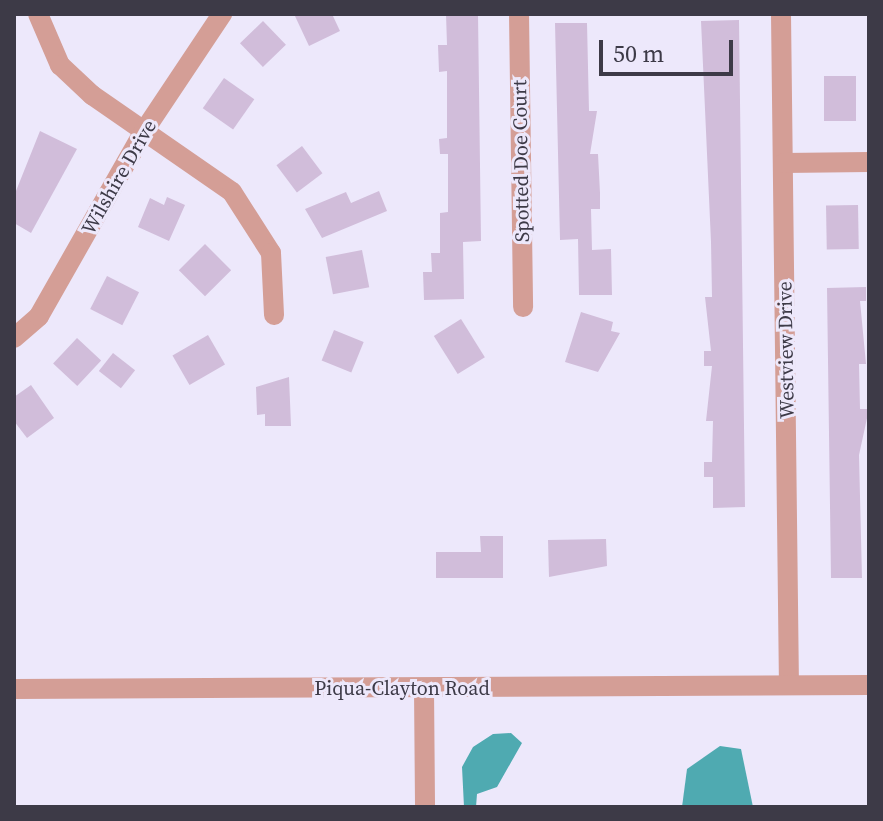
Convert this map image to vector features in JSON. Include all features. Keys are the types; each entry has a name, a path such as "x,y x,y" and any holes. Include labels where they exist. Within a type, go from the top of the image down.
{"street":[{"path":"38,14 60,65 144,131 232,192 271,253 274,315"},
{"name":"Wilshire Drive","path":"14,338 39,316 144,131 222,14"},
{"name":"Spotted Doe Court","path":"519,14 523,307"},
{"name":"Westview Drive","path":"781,14 789,685"},
{"path":"784,163 869,162"},
{"name":"Piqua-Clayton Road","path":"14,689 869,685"},
{"path":"424,689 425,807"}],"water":[{"path":"511,733 522,743 497,787 477,794 476,807 464,807 462,767 473,747 493,734"},
{"path":"720,746 741,749 753,807 682,807 687,769"}],"building":[{"path":"294,14 332,14 340,31 309,46"},
{"path":"446,14 478,14 481,241 463,242 464,299 424,300 423,272 432,272 431,253 440,253 440,213 448,212 448,154 440,154 439,139 447,138 447,71 439,72 438,45 447,45"},
{"path":"739,20 745,507 713,508 713,477 704,477 704,462 712,462 713,421 706,421 712,366 704,366 704,351 711,351 705,297 712,297 701,21"},
{"path":"263,21 286,45 263,67 240,43"},
{"path":"555,23 587,23 589,111 597,111 590,154 598,154 600,193 600,209 591,209 592,250 611,249 612,295 579,295 578,239 560,240"},
{"path":"824,76 856,76 856,121 824,121"},
{"path":"224,78 254,99 233,130 203,108"},
{"path":"40,131 77,149 31,233 14,223 14,196"},
{"path":"302,146 322,173 297,192 276,165"},
{"path":"379,191 387,211 322,238 305,209 346,192 351,203"},
{"path":"167,197 185,205 169,241 138,227 150,198 164,205"},
{"path":"858,205 859,249 827,250 826,206"},
{"path":"205,244 231,270 205,296 179,270"},
{"path":"362,250 369,287 333,294 326,257"},
{"path":"107,276 139,292 122,325 90,309"},
{"path":"866,287 866,301 860,301 866,364 859,364 860,409 869,409 859,455 862,578 831,578 827,288"},
{"path":"581,312 613,322 611,331 620,333 598,372 565,362"},
{"path":"461,319 485,357 458,374 434,336"},
{"path":"334,330 364,342 351,373 322,361"},
{"path":"208,335 225,364 189,385 172,356"},
{"path":"77,338 101,361 77,386 53,364"},
{"path":"113,353 135,370 121,388 99,371"},
{"path":"289,377 291,426 265,426 265,414 257,415 256,387"},
{"path":"31,385 54,418 27,438 14,421 14,397"},
{"path":"480,536 503,536 503,578 436,578 436,552 481,552"},
{"path":"606,539 607,566 549,577 548,540"}]}
